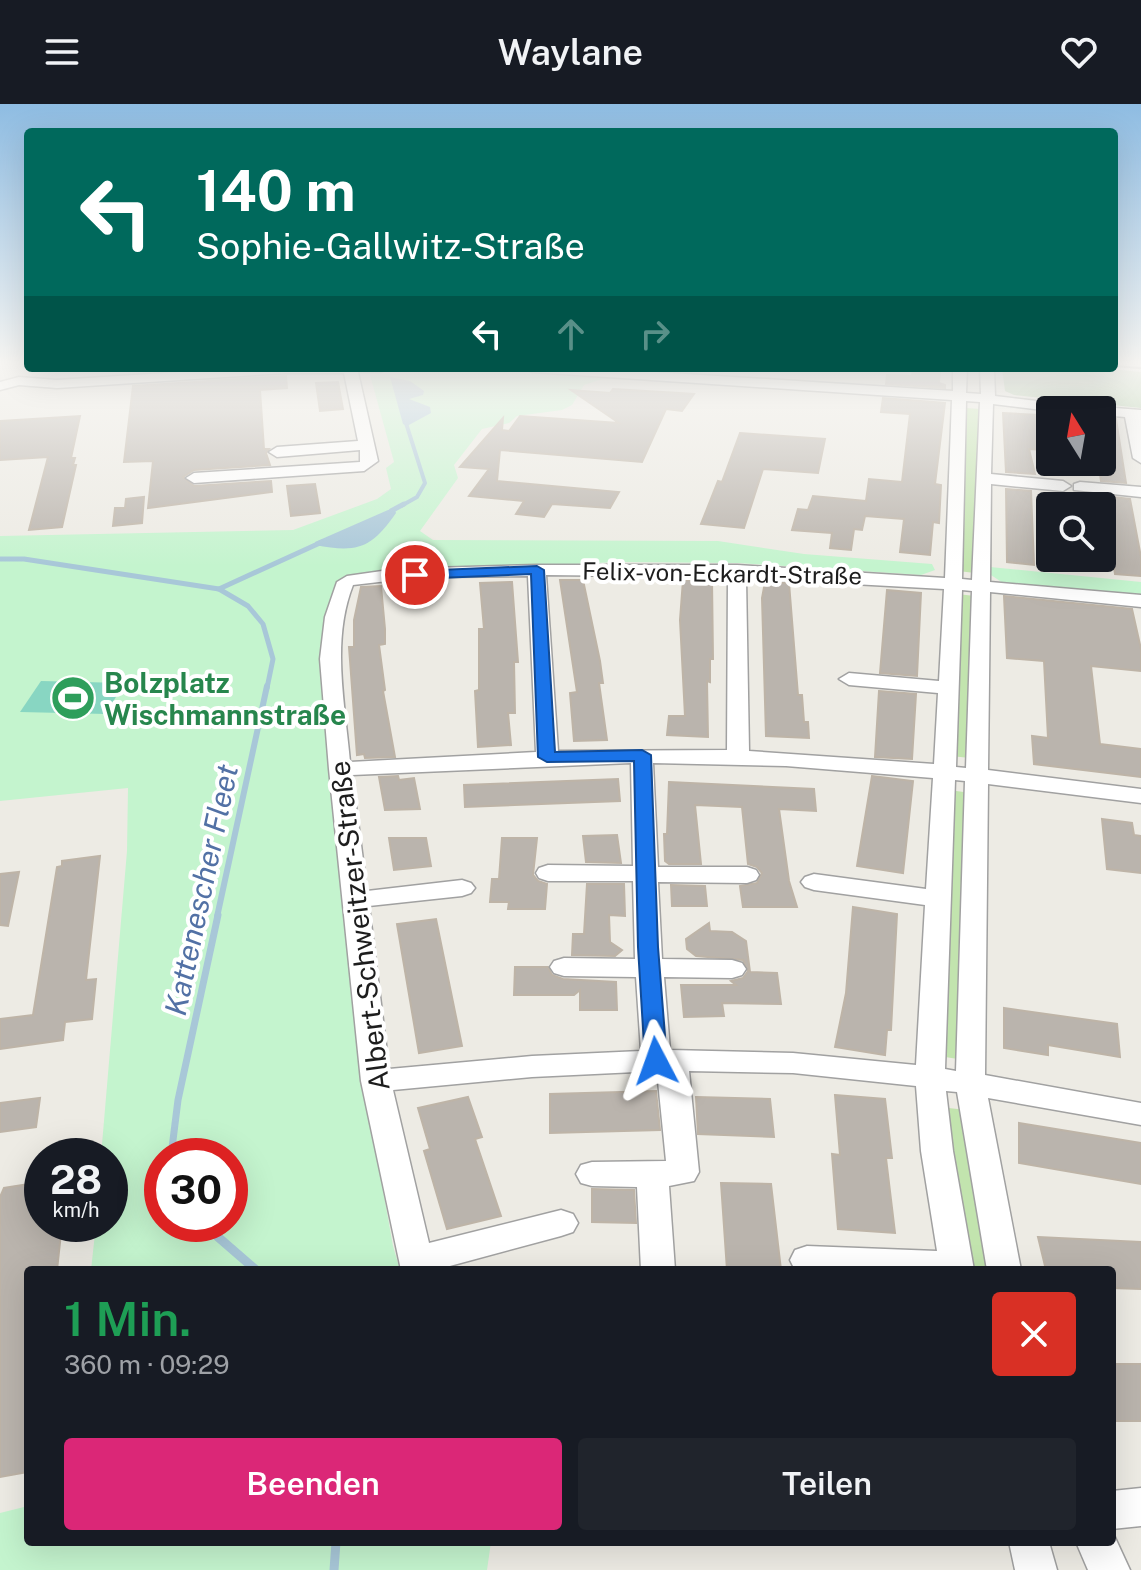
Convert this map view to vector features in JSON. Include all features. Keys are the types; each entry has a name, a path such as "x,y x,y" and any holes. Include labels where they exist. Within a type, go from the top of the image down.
{"street":[{"path":"194,478 364,466 370,461 363,429"},
{"path":"956,1266 937,1151 930,1077 959,429"},
{"path":"986,429 979,585 970,1084 1003,1266"},
{"path":"1138,429 1141,458"},
{"path":"277,452 366,445"},
{"path":"983,478 1063,486"},
{"path":"1080,487 1141,492"},
{"path":"537,570 547,757"},
{"name":"Felix-von-Eckardt-Straße","path":"347,581 442,573 537,570 737,570 953,583 1141,601"},
{"path":"737,570 738,757"},
{"name":"Albert-Schweitzer-Straße","path":"347,581 334,617 330,659 340,769 376,1081 416,1265"},
{"path":"849,679 948,688"},
{"path":"592,1174 683,1172 649,968 642,755"},
{"path":"340,769 547,757 738,757 944,771 1141,796"},
{"path":"548,873 747,875"},
{"path":"814,882 939,899"},
{"path":"355,900 462,888"},
{"path":"564,967 732,969"},
{"path":"376,1081 518,1066 664,1061 794,1063 930,1077 1141,1114"},
{"path":"652,1175 658,1266"},
{"path":"416,1265 561,1223"},
{"path":"807,1260 919,1266"},
{"path":"1116,1510 1141,1507"},
{"path":"1030,1546 1036,1570"},
{"path":"1098,1546 1109,1570"}],"green space":[{"path":"385,429 482,429 454,465 458,478 420,531 433,540 718,541 804,554 932,564 935,570 921,575 738,563 617,562 369,574 333,596 364,1084 399,1266 91,1266 94,1242 128,1242 128,1138 103,1138 127,851 128,788 0,801 0,536 293,530 377,499 391,489 386,468 394,462"},
{"path":"963,429 980,429 975,573 958,571"},
{"path":"990,567 1141,582 1141,596 1003,583 991,575"},
{"path":"957,594 975,596 970,758 951,756"},
{"name":"Bolzplatz Wischmannstraße","path":"41,681 124,683 106,714 20,712"},
{"path":"949,790 971,793 964,1060 939,1056"},
{"path":"940,1107 966,1110 994,1266 964,1266"},
{"path":"24,1507 24,1546 490,1546 487,1570 0,1570 0,1513"}],"water":[{"path":"388,510 395,510 396,513 379,534 362,546 342,548 315,545 315,542"}],"building":[{"path":"0,429 77,429 71,458 75,458 73,465 76,465 62,527 29,530 48,457 0,460"},
{"path":"128,429 263,429 264,449 269,449 266,453 270,465 194,470 183,477 194,486 271,481 272,492 148,508 153,461 124,462"},
{"path":"493,429 657,429 642,462 500,450 497,481 619,492 610,508 552,504 544,517 516,514 524,501 469,496 489,469 460,467"},
{"path":"908,429 942,429 935,484 941,485 939,523 933,522 930,555 900,552 904,519 865,516 862,530 854,529 851,550 830,548 832,533 792,530 798,509 808,510 813,496 866,501 869,479 902,482"},
{"path":"1004,429 1036,429 1036,450 1029,449 1035,474 1006,472"},
{"path":"1118,429 1126,483 1101,481 1100,476 1116,476"},
{"path":"740,433 825,439 818,473 763,469 744,528 701,524 718,481 722,482"},
{"path":"315,484 320,513 291,516 287,486"},
{"path":"1006,489 1031,491 1034,565 1007,562"},
{"path":"144,497 142,523 113,526 115,508 125,508 126,499"},
{"path":"1116,497 1130,499 1141,557 1141,576 1115,574"},
{"path":"560,580 583,580 600,661 603,683 599,683 607,740 574,741 570,693 577,692"},
{"path":"683,580 712,580 713,659 710,659 710,682 707,681 708,737 667,735 669,716 685,716 680,620"},
{"path":"512,582 518,662 514,662 515,713 508,713 511,745 478,747 475,691 479,690 479,629 484,629 480,583"},
{"path":"765,582 789,583 798,695 802,695 809,738 766,736 762,598"},
{"path":"381,586 385,644 379,645 383,691 395,757 365,758 364,754 357,755 349,647 354,647 354,620 361,587"},
{"path":"887,590 921,593 917,676 880,673"},
{"path":"1004,596 1132,609 1141,649 1141,671 1091,666 1100,744 1141,749 1141,777 1034,764 1032,736 1048,738 1044,661 1007,658"},
{"path":"879,691 916,694 912,759 875,757"},
{"path":"398,776 399,780 414,778 420,809 385,810 379,777"},
{"path":"872,776 913,781 903,873 857,866"},
{"path":"618,779 620,801 465,807 464,785"},
{"path":"669,782 814,789 816,811 779,809 789,881 797,907 743,907 740,886 757,883 762,873 748,864 742,807 695,805 701,864 669,864 665,861"},
{"path":"1102,819 1132,823 1134,835 1141,836 1141,873 1107,869"},
{"path":"617,835 621,863 586,862 583,836"},
{"path":"389,838 426,838 431,866 394,870"},
{"path":"502,838 537,838 533,875 547,884 545,909 508,909 509,902 490,902 492,879 499,879"},
{"path":"100,856 86,980 96,979 92,1019 65,1022 63,1040 0,1049 0,1019 33,1015 57,867 62,866 62,861"},
{"path":"19,872 8,926 0,925 0,874"},
{"path":"587,884 624,884 625,916 609,915 610,942 622,950 615,956 572,955 573,934 584,934"},
{"path":"671,885 705,886 707,906 672,906"},
{"path":"853,907 897,914 891,1030 887,1030 885,1055 835,1047 846,993"},
{"path":"436,919 462,1046 419,1053 397,924"},
{"path":"709,923 710,931 732,932 746,941 750,972 777,973 781,1004 722,1003 724,1016 684,1017 681,985 736,985 731,981 743,978 748,971 743,960 696,956 687,949 686,939"},
{"path":"515,967 548,967 552,975 563,979 616,982 617,1010 580,1010 580,990 574,995 514,995"},
{"path":"1004,1008 1117,1024 1120,1057 1048,1045 1048,1055 1004,1048"},
{"path":"656,1091 660,1130 550,1133 550,1094"},
{"path":"835,1095 885,1099 892,1158 886,1158 895,1233 838,1229 832,1154 840,1155"},
{"path":"468,1097 482,1137 475,1139 501,1216 447,1229 424,1151 430,1149 418,1108"},
{"path":"696,1097 770,1099 774,1137 698,1134"},
{"path":"40,1098 36,1127 0,1132 0,1103"},
{"path":"1019,1123 1141,1143 1141,1184 1019,1163"},
{"path":"721,1183 771,1184 781,1266 727,1266"},
{"path":"24,1185 24,1242 60,1242 57,1266 24,1266 24,1473 0,1477 0,1197 4,1188"},
{"path":"592,1189 634,1190 636,1223 592,1222"},
{"path":"1038,1237 1141,1242 1141,1289 1116,1288 1116,1266 1045,1266"},
{"path":"1116,1364 1141,1364 1141,1421 1116,1421"}],"waterway":[{"path":"401,506 417,497 425,483 408,429"},
{"path":"391,511 404,504"},
{"path":"219,589 322,542"},
{"name":"Kattenescher Fleet","path":"0,559 24,559 219,589"},
{"name":"Kattenescher Fleet","path":"219,589 248,606 263,624 273,659 267,688"},
{"name":"Kattenescher Fleet","path":"217,917 267,686"},
{"name":"Kattenescher Fleet","path":"173,1138 178,1100 218,915"},
{"name":"Kattenescher Fleet","path":"224,1242 251,1266"},
{"name":"Kattenescher Fleet","path":"334,1570 336,1546"}],"place":[{"name":"Bolzplatz Wischmannstraße","path":"73,698"}],"route":[{"path":"415,575 537,570 547,757 642,755 648,947 656,1061"}]}
